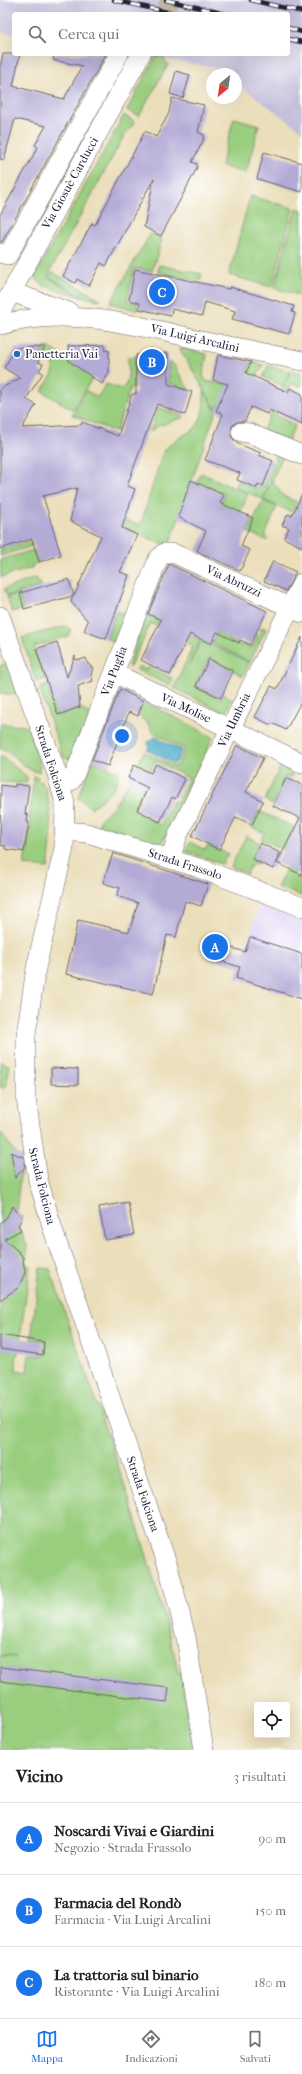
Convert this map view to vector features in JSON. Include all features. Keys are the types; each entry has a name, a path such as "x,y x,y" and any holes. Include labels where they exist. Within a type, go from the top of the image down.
{"street":[{"name":"Via Giosuè Carducci","path":"4,254 119,56"},
{"name":"Via Giosuè Carducci","path":"0,313 140,56"},
{"name":"Via Luigi Arcalini","path":"11,292 30,300 88,317 142,326 302,361"},
{"name":"Via Luigi Arcalini","path":"0,325 40,317 88,317"},
{"path":"241,432 249,433 302,455"},
{"name":"Via Abruzzi","path":"164,553 173,553 296,610"},
{"name":"Via Puglia","path":"60,786 71,781 74,776 158,559 164,553"},
{"name":"Via Umbria","path":"170,859 178,835 230,728 296,610 302,583"},
{"name":"Strada Folciona","path":"0,616 65,803 66,831 61,863 36,968 26,1035 26,1090 31,1138 38,1180 56,1239 168,1566 186,1637 204,1750"},
{"name":"Via Molise","path":"114,673 302,763"},
{"name":"Strada Frassolo","path":"66,831 87,834 199,868 302,907"}],"shaded area":[{"path":"0,0 302,0 302,131 242,87 242,68 213,68 145,56 290,56 290,12 12,12 12,34 0,32"},
{"path":"261,901 302,921 302,999 236,978"}],"green space":[{"path":"156,56 163,57 168,65 139,116 127,110"},
{"path":"124,115 135,122 125,134 47,277 84,298 42,285 34,277"},
{"path":"234,118 259,125 246,173 221,166"},
{"path":"250,196 293,208 272,287 229,275"},
{"path":"296,208 302,210 302,296 274,288"},
{"path":"151,233 162,240 152,271 134,268 127,301 138,304 137,310 110,303"},
{"path":"159,265 202,274 200,281 158,272"},
{"path":"52,272 100,299 84,297 49,277"},
{"path":"49,347 93,377 73,410 42,391 53,374 54,361 42,354 45,348"},
{"path":"179,348 207,354 203,376 206,381 233,386 229,409 218,405 216,409"},
{"path":"135,356 134,388 130,388 116,432 72,415 86,391 98,397 106,384 121,389 124,387 128,379 128,357"},
{"path":"169,362 174,365 189,390 169,383"},
{"path":"251,362 263,365 257,377 248,380 240,387"},
{"path":"268,366 291,371 283,386 263,377"},
{"path":"291,371 302,373 302,386 291,384 276,416 295,425 288,441 263,430"},
{"path":"204,391 216,411 169,546 74,506 83,481 62,476 64,472 86,480 80,500 82,505 139,525 141,524 162,455 177,439 196,427 203,408"},
{"path":"158,407 184,417 158,426 150,432"},
{"path":"276,453 283,456 263,499 235,487 237,481 258,489 260,486 264,487 276,460 274,459"},
{"path":"201,473 248,494 234,528 218,511 225,494 207,486 198,506 194,489"},
{"path":"272,480 283,496 297,502 292,512 263,500"},
{"path":"263,501 277,507 265,535 268,541 247,532"},
{"path":"31,541 32,546 0,556 0,550"},
{"path":"34,550 38,563 32,565 32,568 1,577 0,560"},
{"path":"36,578 41,586 7,596 4,589"},
{"path":"19,593 23,609 12,612 7,597"},
{"path":"113,610 129,616 118,644 107,639 115,615 112,614"},
{"path":"146,614 200,640 189,665 201,640 250,663 243,676 209,658 195,686 221,699 224,694 232,699 225,713 174,688 193,646 151,623 130,667 128,666"},
{"path":"66,626 71,630 68,636 34,647 43,674 53,671 54,676 36,682 22,638"},
{"path":"262,627 266,629 250,662 212,643 218,632 229,637 229,640 242,646 243,644 252,648"},
{"path":"7,663 18,695 0,693 0,666"},
{"path":"139,666 147,670 149,667 173,679 169,685 137,670"},
{"path":"50,684 52,689 49,690 57,716 80,708 92,716 71,759 63,757 39,688"},
{"path":"143,701 213,737 161,845 99,825 101,818 114,806 130,780 145,788 134,811 161,825 173,801 177,802 189,778 155,761 150,771 137,765 144,752 176,767 185,749 153,733 148,723 138,716"},
{"path":"0,724 25,726 29,729 40,767 39,772 33,771 23,765 10,753 0,749"},
{"path":"0,755 27,777 27,783 0,782"},
{"path":"92,761 119,772 113,788 105,797 91,808 78,798"},
{"path":"280,767 293,773 291,778 286,776 273,805 265,800"},
{"path":"34,776 38,777 37,781 42,782 42,786 45,786 48,796 51,817 51,837 48,868 24,865 31,821 29,820"},
{"path":"259,811 294,827 283,849 261,839 264,833 251,827"},
{"path":"246,836 260,843 252,860 259,863 250,866 247,874 231,867"},
{"path":"302,838 302,859 294,875 302,880 302,896 277,887"},
{"path":"190,842 205,850 208,845 228,854 222,864 185,851"},
{"path":"0,1062 9,1065 7,1085 4,1088 0,1087"},
{"path":"0,1132 18,1156 26,1157 28,1164 21,1169 16,1212 22,1217 19,1225 27,1246 26,1265 30,1266 18,1354 16,1354 16,1370 27,1372 29,1355 44,1356 46,1341 31,1339 40,1268 50,1269 119,1470 151,1571 179,1674 181,1674 193,1750 0,1750 0,1656 16,1657 0,1655"}],"water":[{"path":"154,737 182,750 175,764 147,750 149,746 148,742"}],"building":[{"path":"3,54 20,56 13,86 64,99 82,66 53,60 54,56 105,56 2,242 0,242 0,215 38,147 35,145 46,126 15,119 4,160 0,159 0,67"},
{"path":"176,71 190,75 183,98 170,94"},
{"path":"172,98 204,105 198,132 204,135 203,141 192,162 197,164 197,168 161,236 144,227 154,178 106,266 101,263 89,286 77,279 75,283 63,276 92,223 95,225 145,131 156,137 169,113"},
{"path":"264,152 302,163 302,192 257,179"},
{"path":"135,269 229,289 230,287 294,306 292,312 295,313 289,334 232,319 235,311 205,302 202,316 172,309 171,316 139,309 140,303 129,300"},
{"path":"105,345 106,351 109,350 109,373 102,384 69,361 68,346"},
{"path":"45,347 38,362 43,364 39,371 43,373 26,399 36,405 22,428 81,425 82,422 118,436 132,394 136,394 136,355 168,353 168,384 192,392 185,415 157,404 127,486 135,489 122,528 137,535 120,572 129,575 106,639 84,631 88,621 71,602 73,596 24,609 20,593 69,579 74,596 101,536 70,521 77,488 43,496 61,555 39,562 32,539 0,549 0,389 20,378 4,368 16,348"},
{"path":"218,355 251,362 246,373 288,392 290,388 302,394 302,425 269,410 267,414 251,407 245,421 237,422 232,426 231,436 236,443 261,453 259,455 273,461 263,486 258,484 257,488 237,480 240,473 205,460 223,414 216,411 228,384 213,380"},
{"path":"191,480 224,495 220,503 253,518 241,546 250,550 240,571 197,551 206,531 178,517"},
{"path":"302,494 302,547 284,538 289,528 282,525 288,514 292,516"},
{"path":"273,561 296,572 286,591 264,581"},
{"path":"169,564 267,611 250,645 240,640 239,643 217,632 211,644 190,634 170,675 141,660 161,620 148,614"},
{"path":"302,637 302,700 286,730 255,717 271,686 277,689"},
{"path":"57,642 67,677 75,656 75,659 80,660 86,658 88,664 93,668 91,675 93,681 78,686 80,707 58,715 36,649"},
{"path":"209,659 233,671 221,698 196,686"},
{"path":"120,689 143,701 138,716 129,712 108,766 92,760"},
{"path":"237,745 263,758 246,792 263,801 252,825 236,817 219,850 192,836"},
{"path":"156,764 185,779 175,799 172,797 160,822 137,810 148,788 128,778 134,765 151,773"},
{"path":"286,778 302,785 302,875 277,863 300,818 273,806"},
{"path":"15,784 29,786 25,814 28,815 27,822 29,822 24,852 5,849 5,846 0,845 1,785 15,787"},
{"path":"260,843 280,853 273,869 252,859"},
{"path":"113,853 208,884 201,906 185,901 176,937 167,935 153,994 66,974 78,920 129,932 138,903 117,896 120,888 103,883"},
{"path":"250,937 302,954 302,999 236,978 240,967 208,957 213,942 245,952"},
{"path":"51,1068 78,1069 78,1085 51,1084"},
{"path":"11,1152 23,1157 25,1167 15,1178"},
{"path":"128,1202 134,1235 105,1240 99,1207"},
{"path":"13,1206 22,1219 18,1225 21,1230 4,1239 19,1252 23,1258 25,1273 18,1288 0,1300 0,1223 6,1218"},
{"path":"0,1335 44,1342 43,1355 0,1349"},
{"path":"0,1667 169,1688 167,1702 0,1681"}],"tunnel":[{"path":"164,12 171,0"}],"railway":[{"path":"114,0 167,12"},
{"path":"166,0 217,12"},
{"path":"251,0 302,12"},
{"path":"290,29 302,32"},
{"path":"290,39 302,42"}],"place":[{"name":"La trattoria sul binario","path":"162,292"},
{"name":"Panetteria Vai","path":"17,354"},
{"name":"Farmacia del Rondò","path":"152,362"},
{"name":"Noscardi Vivai e Giardini","path":"215,947"}]}
